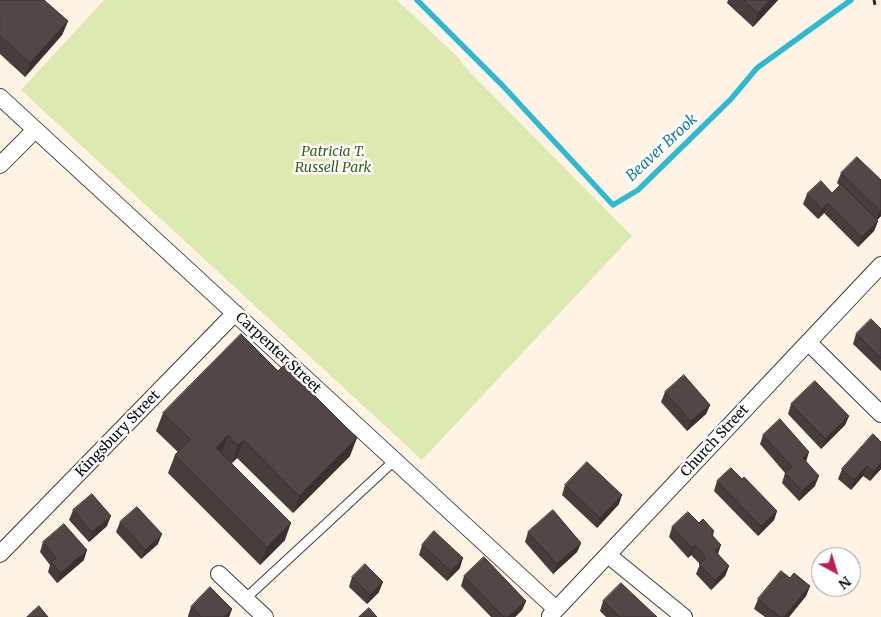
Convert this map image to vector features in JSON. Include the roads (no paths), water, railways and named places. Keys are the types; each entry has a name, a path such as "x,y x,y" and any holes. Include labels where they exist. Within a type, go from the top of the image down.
{"street":[{"name":"Carpenter Street","path":"0,97 395,460 552,613"},
{"path":"0,165 35,130"},
{"name":"Church Street","path":"552,613 881,265"},
{"name":"Kingsbury Street","path":"0,554 235,312"},
{"path":"808,342 881,414"},
{"path":"608,555 684,617"},
{"path":"219,574 265,617"}],"lane":[{"path":"246,599 395,460"}],"waterway":[{"name":"Beaver Brook","path":"417,0 503,86 613,205 638,190 731,99 757,68 851,0"}],"park label":[{"name":"Patricia T. Russell Park","path":"333,160"}]}
